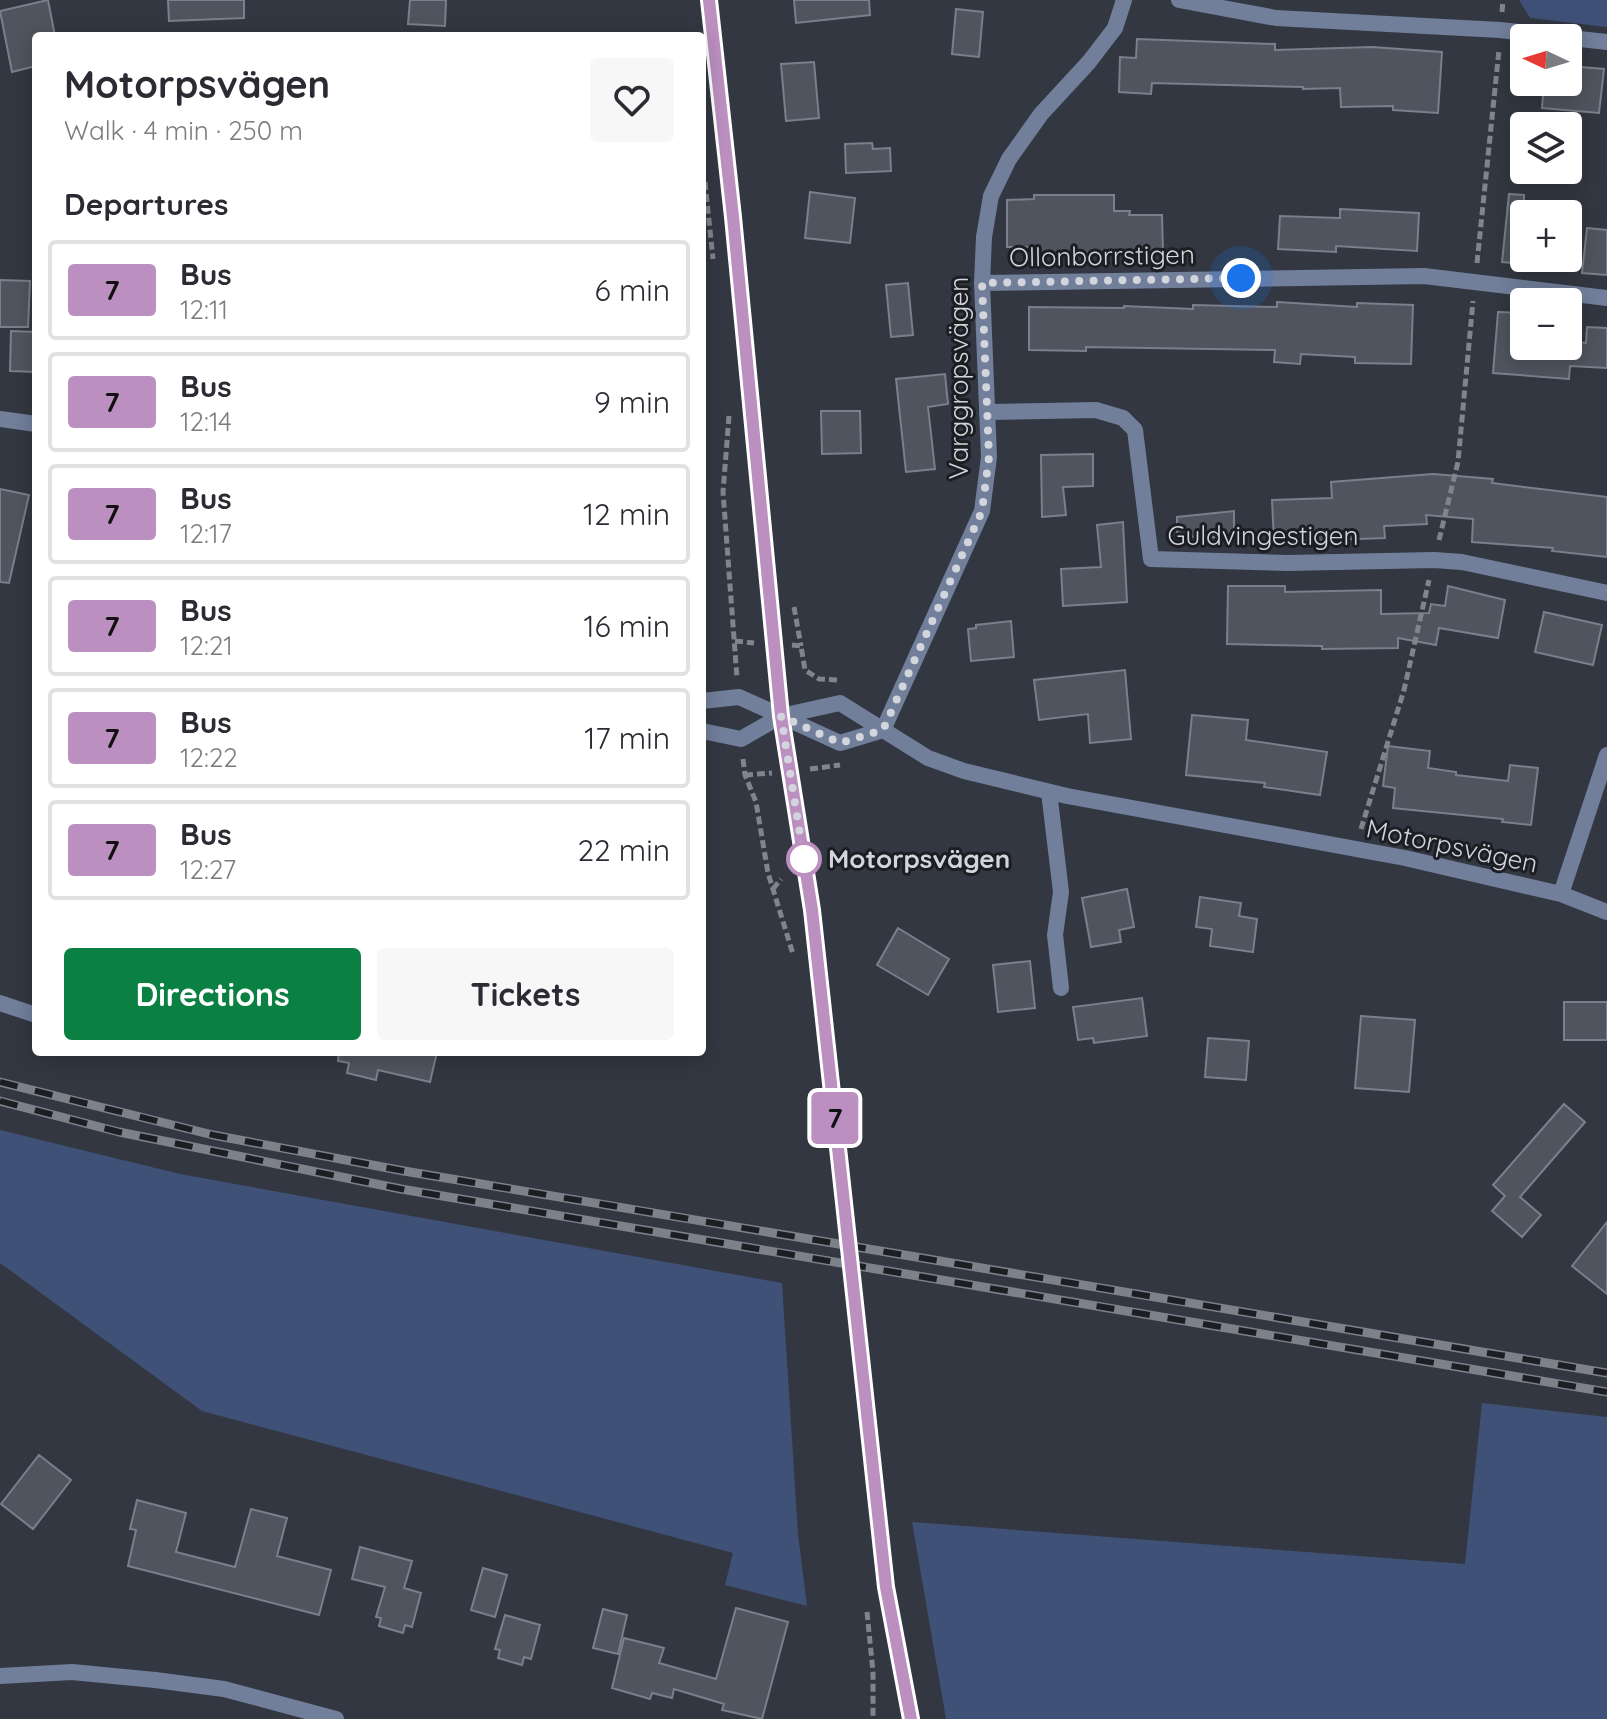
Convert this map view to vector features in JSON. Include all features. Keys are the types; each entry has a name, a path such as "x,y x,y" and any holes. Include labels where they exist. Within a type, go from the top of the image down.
{"street":[{"path":"709,0 781,716 812,910 885,1574 911,1719"},
{"name":"Varggropsvägen","path":"883,730 982,511 989,457 982,283 984,237 991,196 1009,159 1041,114 1089,62 1115,28 1124,0"},
{"path":"1179,0 1276,18 1500,30 1607,42"},
{"name":"Ollonborrstigen","path":"982,283 1408,276 1607,298"},
{"name":"Guldvingestigen","path":"987,412 1096,410 1123,418 1135,430 1151,559 1287,563 1462,562 1607,593"},
{"path":"0,419 32,423"},
{"path":"706,701 739,697 840,743 883,730"},
{"path":"706,732 741,739 781,716 840,703"},
{"name":"Motorpsvägen","path":"840,703 928,758 964,771 1049,792 1405,858 1561,894 1607,912"},
{"path":"1561,894 1607,755"},
{"path":"1049,792 1061,892 1055,935 1061,988"},
{"path":"0,1003 32,1014"},
{"path":"0,1676 72,1672 155,1680 224,1689 336,1719"}],"path":[{"path":"1355,849 1404,690 1458,462 1503,0"},
{"path":"706,189 713,261"},
{"path":"727,402 723,492 735,641 801,646"},
{"path":"792,594 805,670 819,679 840,680 840,703"},
{"path":"839,765 840,743"},
{"path":"745,775 756,802 773,889 795,965"},
{"path":"773,889 781,879"}],"shaded area":[{"path":"1519,0 1607,0 1607,27 1530,18"},
{"path":"0,1130 180,1174 782,1283 798,1534 807,1606 725,1585 733,1553 202,1411 0,1263"},
{"path":"1482,1403 1607,1417 1607,1719 946,1719 912,1522 1465,1564"}],"building":[{"path":"48,0 54,32 32,32 32,67 12,72 0,11"},
{"path":"168,0 244,0 244,18 169,21"},
{"path":"410,0 446,0 445,26 408,24"},
{"path":"794,0 869,0 870,15 796,23"},
{"path":"956,9 983,12 979,57 952,54"},
{"path":"1137,39 1275,44 1275,50 1372,47 1442,52 1438,113 1393,110 1393,106 1341,107 1340,88 1152,83 1151,94 1119,92 1120,57 1136,58"},
{"path":"814,62 819,118 786,121 781,64"},
{"path":"1582,67 1604,69 1599,113 1542,108 1543,96 1582,96"},
{"path":"872,143 873,149 890,148 891,171 846,173 845,144"},
{"path":"810,192 855,198 850,243 805,238"},
{"path":"1509,194 1524,195 1524,200 1510,200 1510,263 1502,262"},
{"path":"1034,195 1114,195 1114,211 1130,211 1129,215 1162,215 1163,252 1040,253 1040,247 1007,247 1007,200 1034,199"},
{"path":"1340,209 1419,213 1417,251 1336,246 1336,252 1278,249 1280,216 1340,218"},
{"path":"1587,228 1607,230 1607,275 1582,273"},
{"path":"0,280 30,281 28,327 0,327"},
{"path":"908,283 913,335 891,337 886,285"},
{"path":"1277,302 1357,307 1357,303 1413,305 1411,364 1355,363 1355,357 1301,354 1300,364 1274,362 1275,350 1086,347 1086,351 1029,350 1029,307 1193,309 1193,305 1277,307"},
{"path":"1498,312 1510,312 1510,360 1582,360 1582,343 1586,343 1587,327 1607,328 1607,368 1570,366 1569,379 1493,373"},
{"path":"11,331 32,332 32,372 10,371"},
{"path":"945,374 948,404 928,407 935,469 906,472 896,379"},
{"path":"821,411 860,411 861,453 822,454"},
{"path":"1093,454 1093,486 1063,487 1066,515 1042,517 1041,455"},
{"path":"1433,474 1493,479 1492,483 1607,497 1607,557 1552,551 1553,548 1472,542 1473,519 1426,515 1427,524 1384,526 1385,538 1274,542 1272,500 1332,498 1331,482"},
{"path":"0,489 29,495 9,583 0,582"},
{"path":"1234,511 1234,538 1177,536 1177,517"},
{"path":"1123,522 1127,602 1063,606 1061,569 1101,567 1097,525"},
{"path":"1228,586 1285,586 1285,592 1381,590 1381,614 1429,613 1431,604 1445,606 1448,586 1505,600 1498,638 1439,628 1436,645 1398,638 1398,648 1322,649 1322,646 1227,644"},
{"path":"1544,612 1602,625 1593,665 1535,652"},
{"path":"1011,621 1014,657 971,661 968,629 976,628 976,625"},
{"path":"1125,670 1131,739 1090,743 1088,714 1039,720 1034,680"},
{"path":"1192,715 1248,720 1246,740 1327,752 1320,795 1264,787 1265,783 1186,775"},
{"path":"1388,746 1430,751 1428,768 1456,772 1456,775 1508,781 1510,765 1538,768 1531,825 1502,822 1503,819 1393,808 1395,788 1383,786"},
{"path":"1127,889 1134,927 1119,930 1121,942 1091,947 1082,898"},
{"path":"1200,897 1241,903 1239,916 1257,919 1253,952 1210,946 1212,929 1196,927"},
{"path":"898,928 949,959 928,995 877,965"},
{"path":"1030,961 1035,1008 998,1012 993,965"},
{"path":"1142,998 1147,1036 1094,1043 1093,1038 1078,1040 1073,1007"},
{"path":"1564,1002 1607,1002 1607,1040 1564,1040"},
{"path":"1361,1016 1415,1020 1409,1092 1355,1088"},
{"path":"1208,1038 1249,1041 1246,1080 1205,1077"},
{"path":"339,1056 436,1056 430,1082 378,1070 376,1080 347,1073 349,1063 338,1061"},
{"path":"1564,1104 1585,1122 1520,1197 1541,1215 1522,1237 1492,1211 1505,1196 1493,1185"},
{"path":"1607,1222 1607,1294 1572,1266"},
{"path":"39,1455 71,1480 33,1529 1,1504"},
{"path":"137,1500 186,1513 176,1552 235,1567 251,1509 287,1518 277,1556 331,1570 319,1615 128,1566 136,1530 130,1529"},
{"path":"360,1547 412,1561 404,1588 421,1593 412,1627 405,1625 403,1633 379,1626 381,1618 376,1617 385,1587 352,1579"},
{"path":"483,1568 507,1575 495,1617 471,1610"},
{"path":"736,1608 788,1622 762,1719 722,1710 724,1704 674,1689 672,1698 652,1693 650,1699 612,1688 624,1638 664,1648 659,1663 716,1679"},
{"path":"603,1609 627,1615 618,1654 593,1648"},
{"path":"505,1615 540,1625 531,1659 524,1657 522,1665 498,1658 500,1650 495,1649"}],"railway":[{"path":"0,1082 213,1135 404,1171 1607,1373"},
{"path":"0,1101 119,1132 401,1189 1607,1392"}],"bus line":[{"name":"7","path":"709,0 781,716 822,990 886,1587 911,1719"}],"place":[{"name":"Motorpsvägen","path":"804,859"}],"route":[{"path":"804,859 781,716 840,743 883,730 982,511 989,457 982,283 1241,278"}]}
